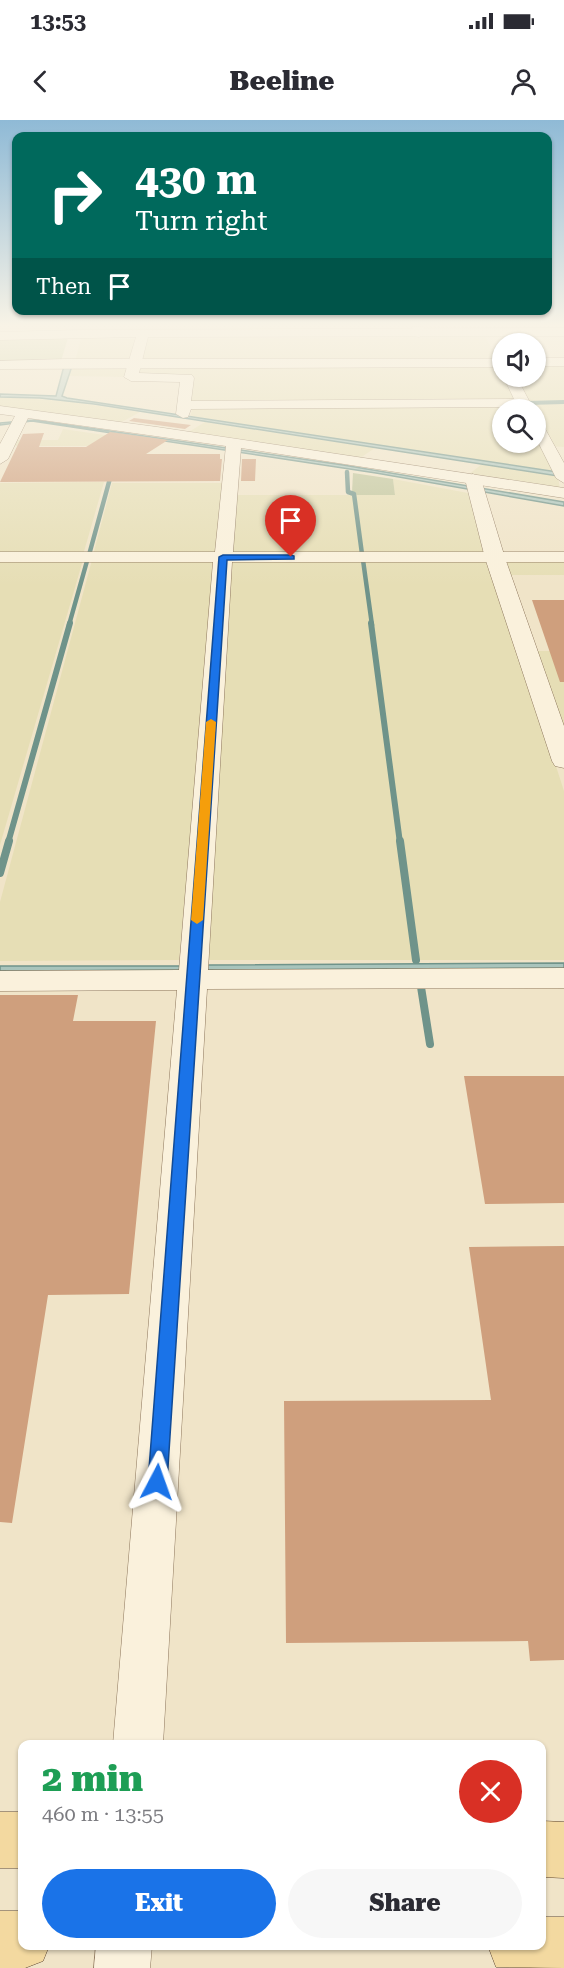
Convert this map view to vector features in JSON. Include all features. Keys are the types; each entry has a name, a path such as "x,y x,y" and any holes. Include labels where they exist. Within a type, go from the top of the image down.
{"main road":[{"path":"0,1840 18,1840"},
{"path":"546,1849 564,1850"},
{"path":"0,1940 18,1940"},
{"path":"546,1946 564,1946"}],"street":[{"path":"7,413 32,423 234,448 475,486 564,493"},
{"path":"0,421 20,419"},
{"path":"0,459 20,419"},
{"path":"556,447 563,475"},
{"path":"138,1740 223,557 234,448"},
{"path":"475,486 495,558 564,761"},
{"path":"0,557 564,558"},
{"path":"0,981 564,978"},
{"path":"122,1968 124,1950"}],"shaded area":[{"path":"42,413 138,413 120,423"},
{"path":"191,413 492,413 492,453 546,453 546,449 559,473 190,417"},
{"path":"546,413 564,413 564,447 550,446 546,438"},
{"path":"205,422 375,448 360,458 187,433"},
{"path":"63,429 118,437 115,446 13,446 15,440 58,440"},
{"path":"482,464 558,476 560,490 468,475"},
{"path":"393,479 468,493 487,553 231,554 233,495 395,495"},
{"path":"104,482 83,555 0,555 0,483"},
{"path":"112,483 222,483 217,554 93,555"},
{"path":"564,559 564,575 510,575 504,560"},
{"path":"83,560 0,845 0,561"},
{"path":"92,560 217,560 179,960 0,961 0,902"},
{"path":"231,560 490,561 564,791 564,960 208,960"},
{"path":"536,651 564,651 564,728"}],"green space":[{"path":"353,473 393,479 395,495 357,495 352,492"}],"water":[{"path":"154,413 168,413 564,473 558,476"},
{"path":"34,420 343,465 564,502 564,506 376,473 32,421 0,425 0,423"},
{"path":"564,963 564,968 207,970 207,965"},
{"path":"0,966 180,966 180,970 0,971"}],"building":[{"path":"134,418 191,425 185,429 129,421"},
{"path":"110,432 168,440 146,454 220,454 220,459 222,459 220,481 0,482 23,434 44,433 39,447 86,447"},
{"path":"242,459 256,459 255,481 241,481"},
{"path":"532,600 564,600 564,682 560,682"},
{"path":"0,995 78,995 73,1021 156,1021 129,1294 48,1295 12,1523 0,1522"},
{"path":"464,1076 564,1076 564,1203 485,1204"},
{"path":"564,1246 564,1660 530,1661 528,1641 286,1643 284,1401 491,1400 469,1247"}],"waterway":[{"path":"89,555 112,471"},
{"path":"347,472 348,492 354,494 362,554"},
{"path":"363,560 372,625"},
{"path":"69,625 87,561"},
{"path":"8,843 70,623"},
{"path":"371,623 400,843"},
{"path":"0,873 9,841"},
{"path":"400,841 416,960"},
{"path":"421,987 430,1044"}],"slow traffic":[{"path":"197,920 211,722"}],"route":[{"path":"157,1482 223,557 291,557"}]}
